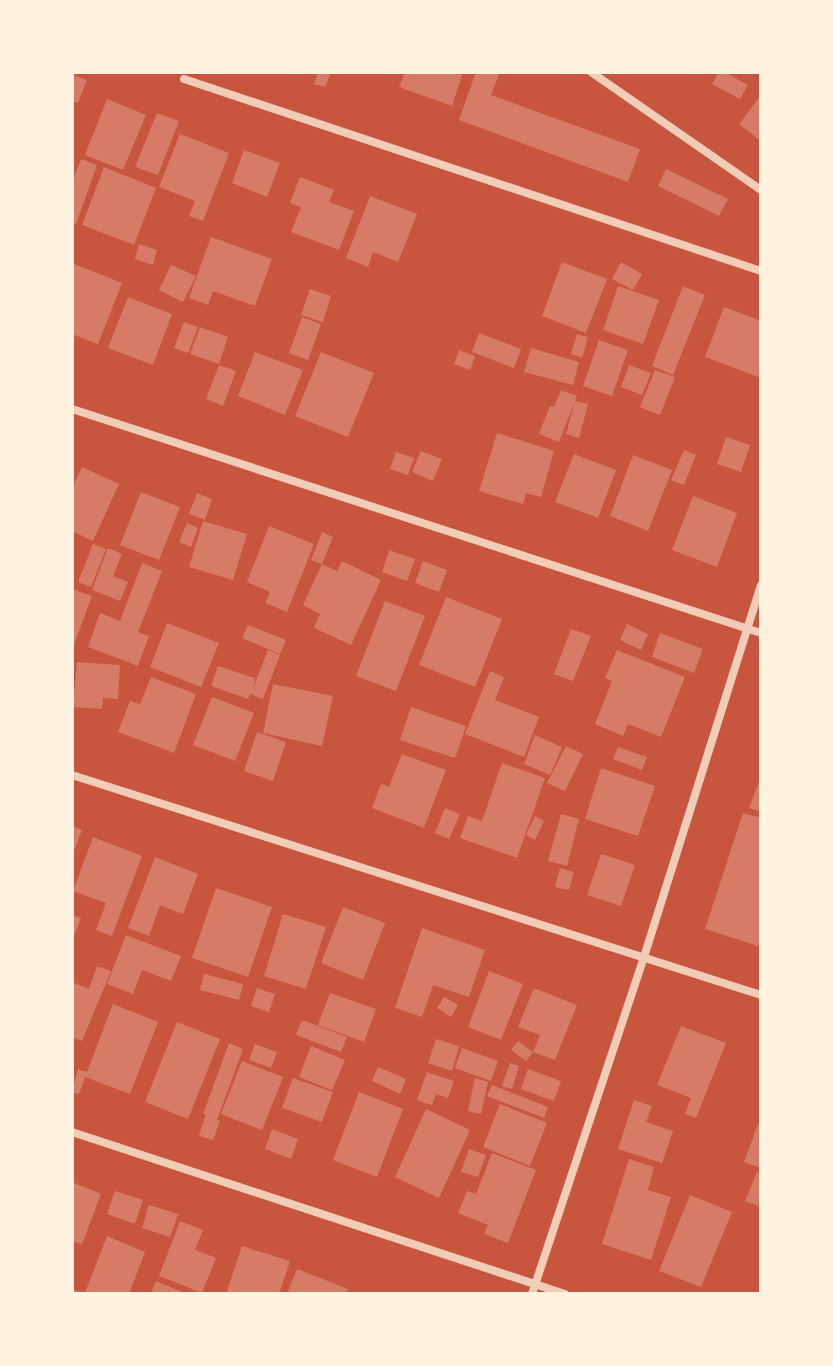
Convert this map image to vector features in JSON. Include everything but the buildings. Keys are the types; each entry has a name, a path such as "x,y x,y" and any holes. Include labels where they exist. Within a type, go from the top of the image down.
{"street":[{"path":"591,72 761,190"},
{"path":"184,79 761,271"},
{"path":"72,409 761,633"},
{"path":"532,1294 644,957 761,585"},
{"path":"72,775 761,995"},
{"path":"72,1132 565,1294"}]}
